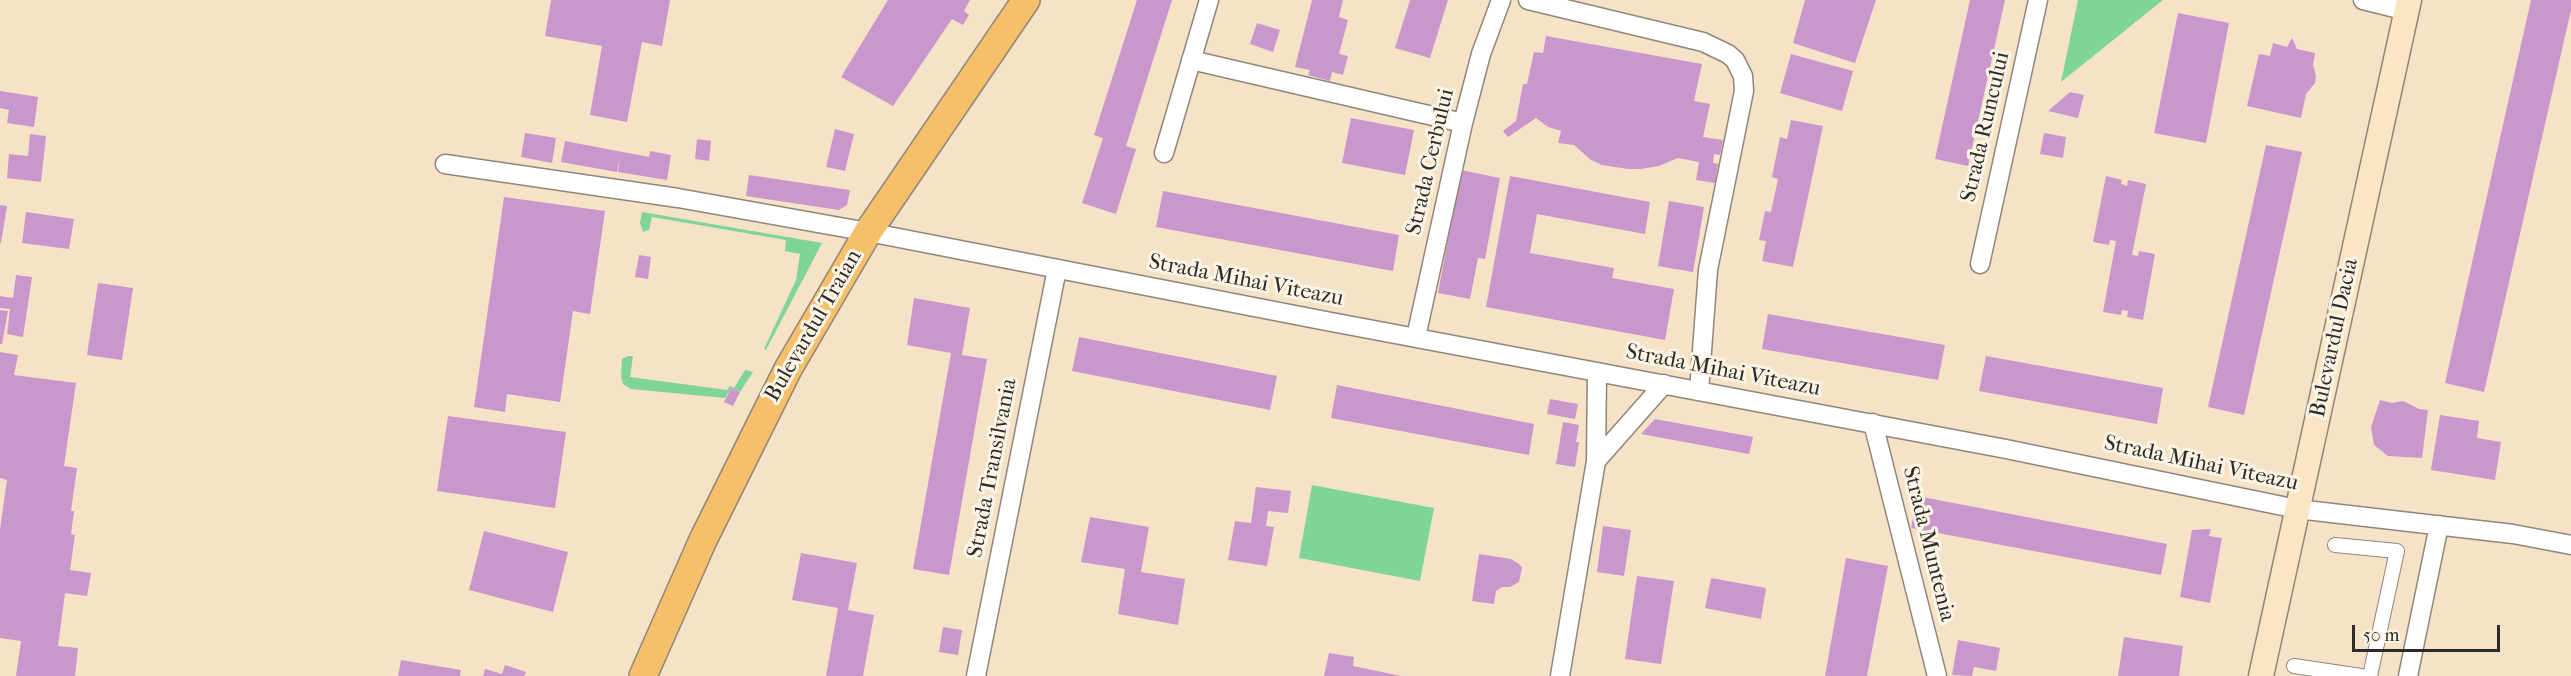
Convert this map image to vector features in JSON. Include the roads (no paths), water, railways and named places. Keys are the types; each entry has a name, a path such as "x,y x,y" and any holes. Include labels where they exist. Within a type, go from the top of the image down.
{"main road":[{"name":"Bulevardul Traian","path":"643,676 703,540 774,394 868,232 1026,0"},
{"name":"Bulevardul Dacia","path":"2261,676 2408,5"}],"street":[{"path":"1164,153 1209,0"},
{"name":"Strada Cerbului","path":"1416,337 1463,123 1481,54 1501,0"},
{"path":"1528,0 1703,42 1728,54 1735,60 1743,76 1744,91 1708,270 1699,391"},
{"name":"Strada Runcului","path":"1980,264 2038,0"},
{"path":"2363,0 2408,5"},
{"path":"1191,60 1463,123"},
{"name":"Strada Mihai Viteazu","path":"445,164 678,198 868,232 1873,423 2297,509 2513,534 2571,544"},
{"name":"Strada Transilvania","path":"976,676 1057,269"},
{"path":"1560,676 1596,461 1597,372"},
{"path":"1596,461 1664,384"},
{"name":"Strada Muntenia","path":"1873,423 1937,676"},
{"path":"2408,676 2439,525"},
{"path":"2335,545 2397,551 2370,676"},
{"path":"2294,666 2361,676"}]}
